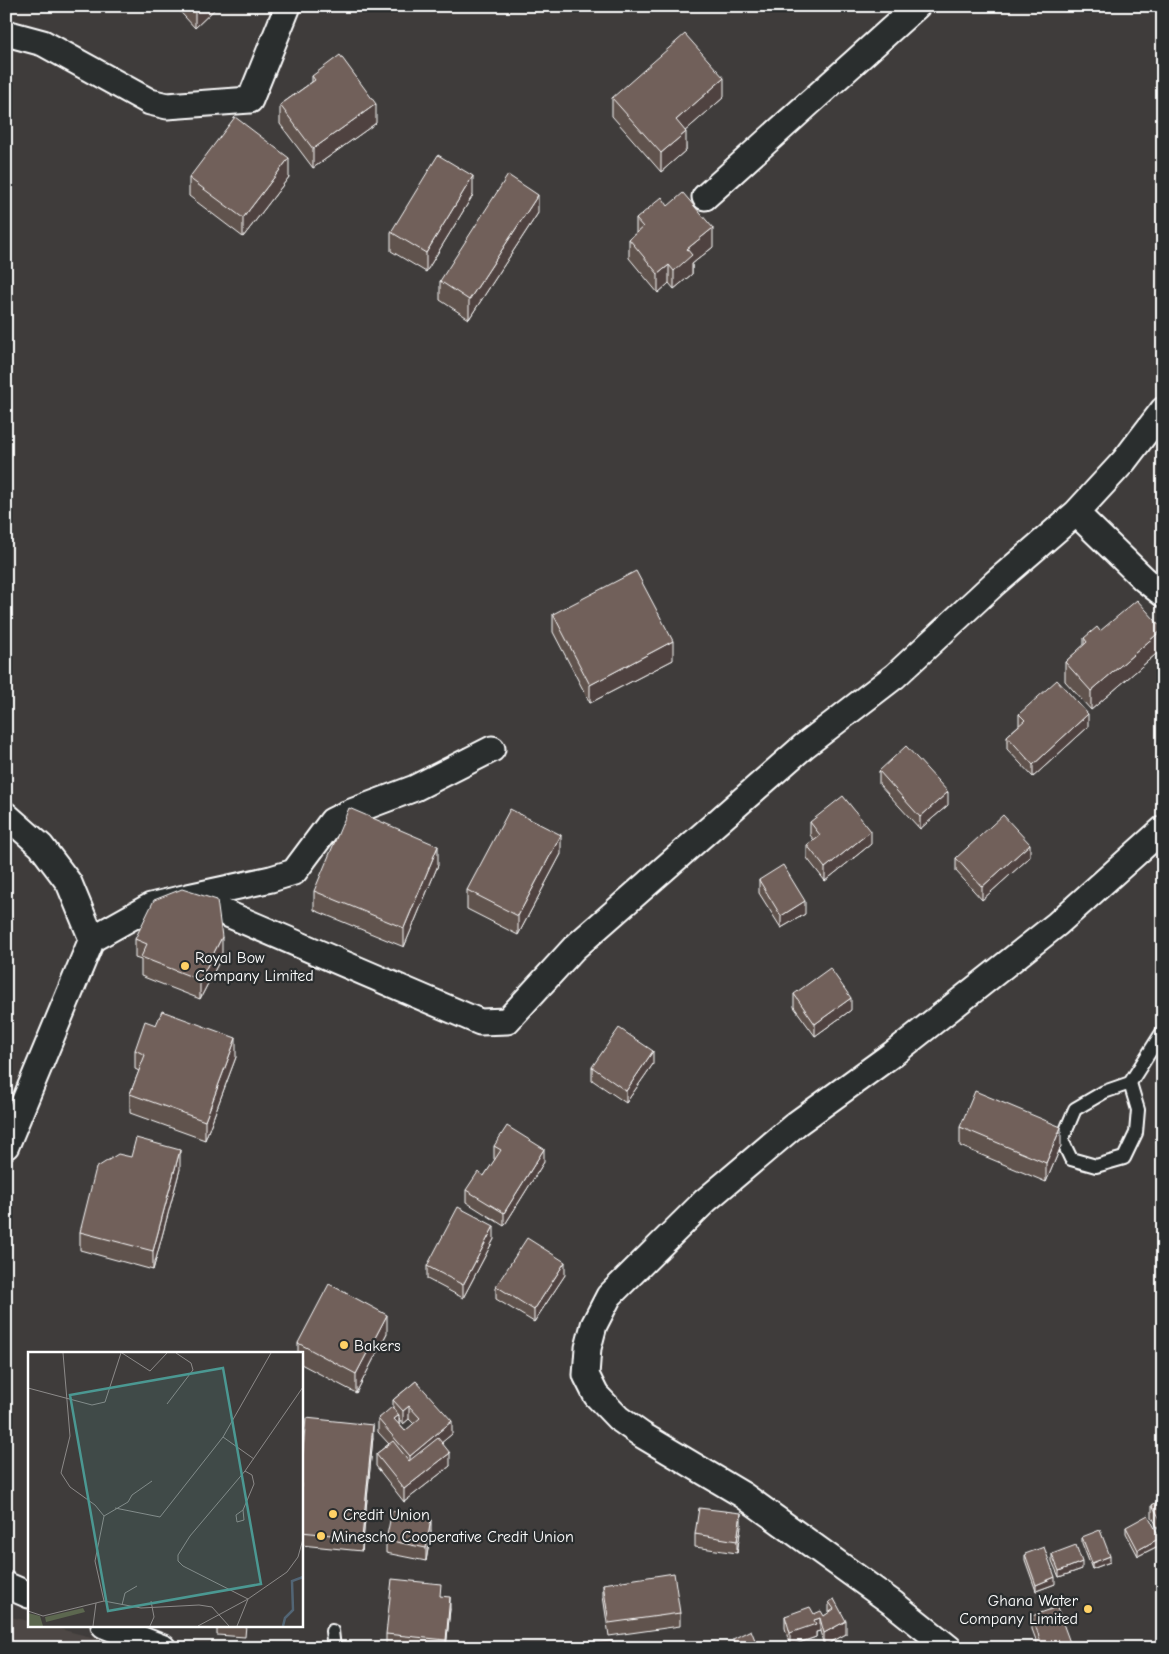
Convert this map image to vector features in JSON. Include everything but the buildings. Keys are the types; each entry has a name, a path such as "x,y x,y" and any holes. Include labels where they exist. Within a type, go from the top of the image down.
{"street":[{"path":"6,34 43,43 150,102 167,106 250,100 288,6"},
{"path":"705,197 917,6"},
{"path":"188,897 480,1022 507,1021 574,948 804,746 895,676 995,583 1076,513 1124,461 1163,410"},
{"path":"1076,513 1144,579 1163,594"},
{"path":"6,1146 70,996 92,939 151,906 294,872 332,821 415,788 492,749"},
{"path":"6,815 41,846 69,883 92,939"},
{"path":"949,1648 894,1604 743,1495 642,1435 618,1418 596,1395 586,1375 588,1348 592,1332 609,1296 705,1201 796,1124 894,1053 1057,924 1163,829"},
{"path":"6,1585 28,1595"},
{"path":"111,1626 163,1648"}],"lane":[{"path":"1130,1083 1138,1110 1136,1133 1124,1158 1096,1166 1071,1159 1062,1140 1075,1109 1104,1092 1130,1083 1163,1031"},
{"path":"332,1631 334,1648"}],"shaded area":[{"path":"6,1616 28,1621 28,1626 48,1626 134,1648 6,1648"}],"place":[{"name":"Royal Bow Company Limited","path":"185,966"},
{"name":"Bakers","path":"344,1345"},
{"name":"Credit Union","path":"333,1514"},
{"name":"Minescho Cooperative Credit Union","path":"321,1536"},
{"name":"Ghana Water Company Limited","path":"1088,1609"}]}
